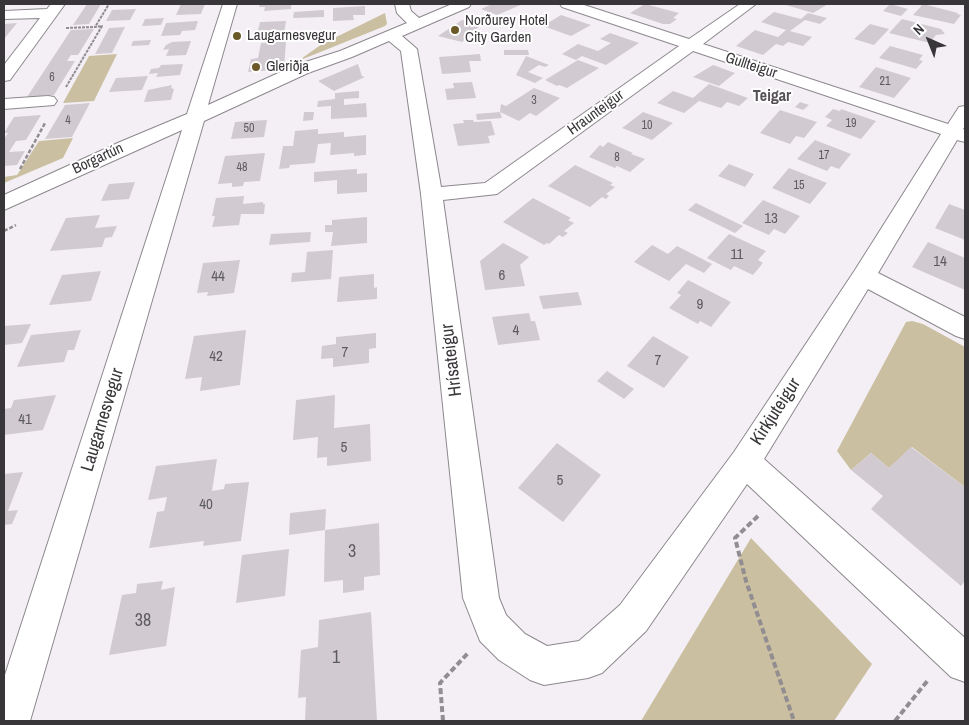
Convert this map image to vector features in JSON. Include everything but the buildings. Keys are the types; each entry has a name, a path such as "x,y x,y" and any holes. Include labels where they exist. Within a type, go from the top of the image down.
{"street":[{"name":"Laugarnesvegur","path":"10,721 230,4"},
{"path":"402,4 404,13 417,24"},
{"path":"193,125 250,92 309,66 346,54 464,4"},
{"name":"Gullteigur","path":"566,4 690,46 961,126"},
{"name":"Hraunteigur","path":"432,194 490,189 749,4"},
{"path":"4,15 54,8"},
{"path":"4,76 54,8"},
{"name":"Hrísateigur","path":"391,35 410,49 432,194 481,598 492,628 512,646 544,666"},
{"path":"193,125 334,62 346,54"},
{"path":"206,80 212,87 223,91 250,92"},
{"path":"4,104 48,100"},
{"name":"Borgartún","path":"4,203 127,146 193,125"},
{"name":"Borgartún","path":"4,220 193,125"},
{"name":"Kirkjuteigur","path":"544,666 588,659 633,618 744,462 961,126"},
{"path":"864,276 965,329"},
{"path":"744,462 965,663"}],"path":[{"path":"781,495 735,538 746,581 794,721"},
{"path":"443,721 440,683 492,628"}],"shaded area":[{"path":"385,13 387,24 385,26 298,61 322,44"},
{"path":"117,54 94,101 63,103 89,56"},
{"path":"73,138 63,158 4,183 4,177 17,175 39,141"},
{"path":"912,321 923,324 965,347 965,487 912,447 889,468 871,453 851,470 837,451 906,322"},
{"path":"751,538 872,664 834,721 641,721"}],"place":[{"name":"Norðurey Hotel City Garden","path":"455,30"},
{"name":"Laugarnesvegur","path":"237,36"},
{"name":"Gleriðja","path":"256,67"}],"district":[{"name":"Teigar","path":"772,97"}]}
